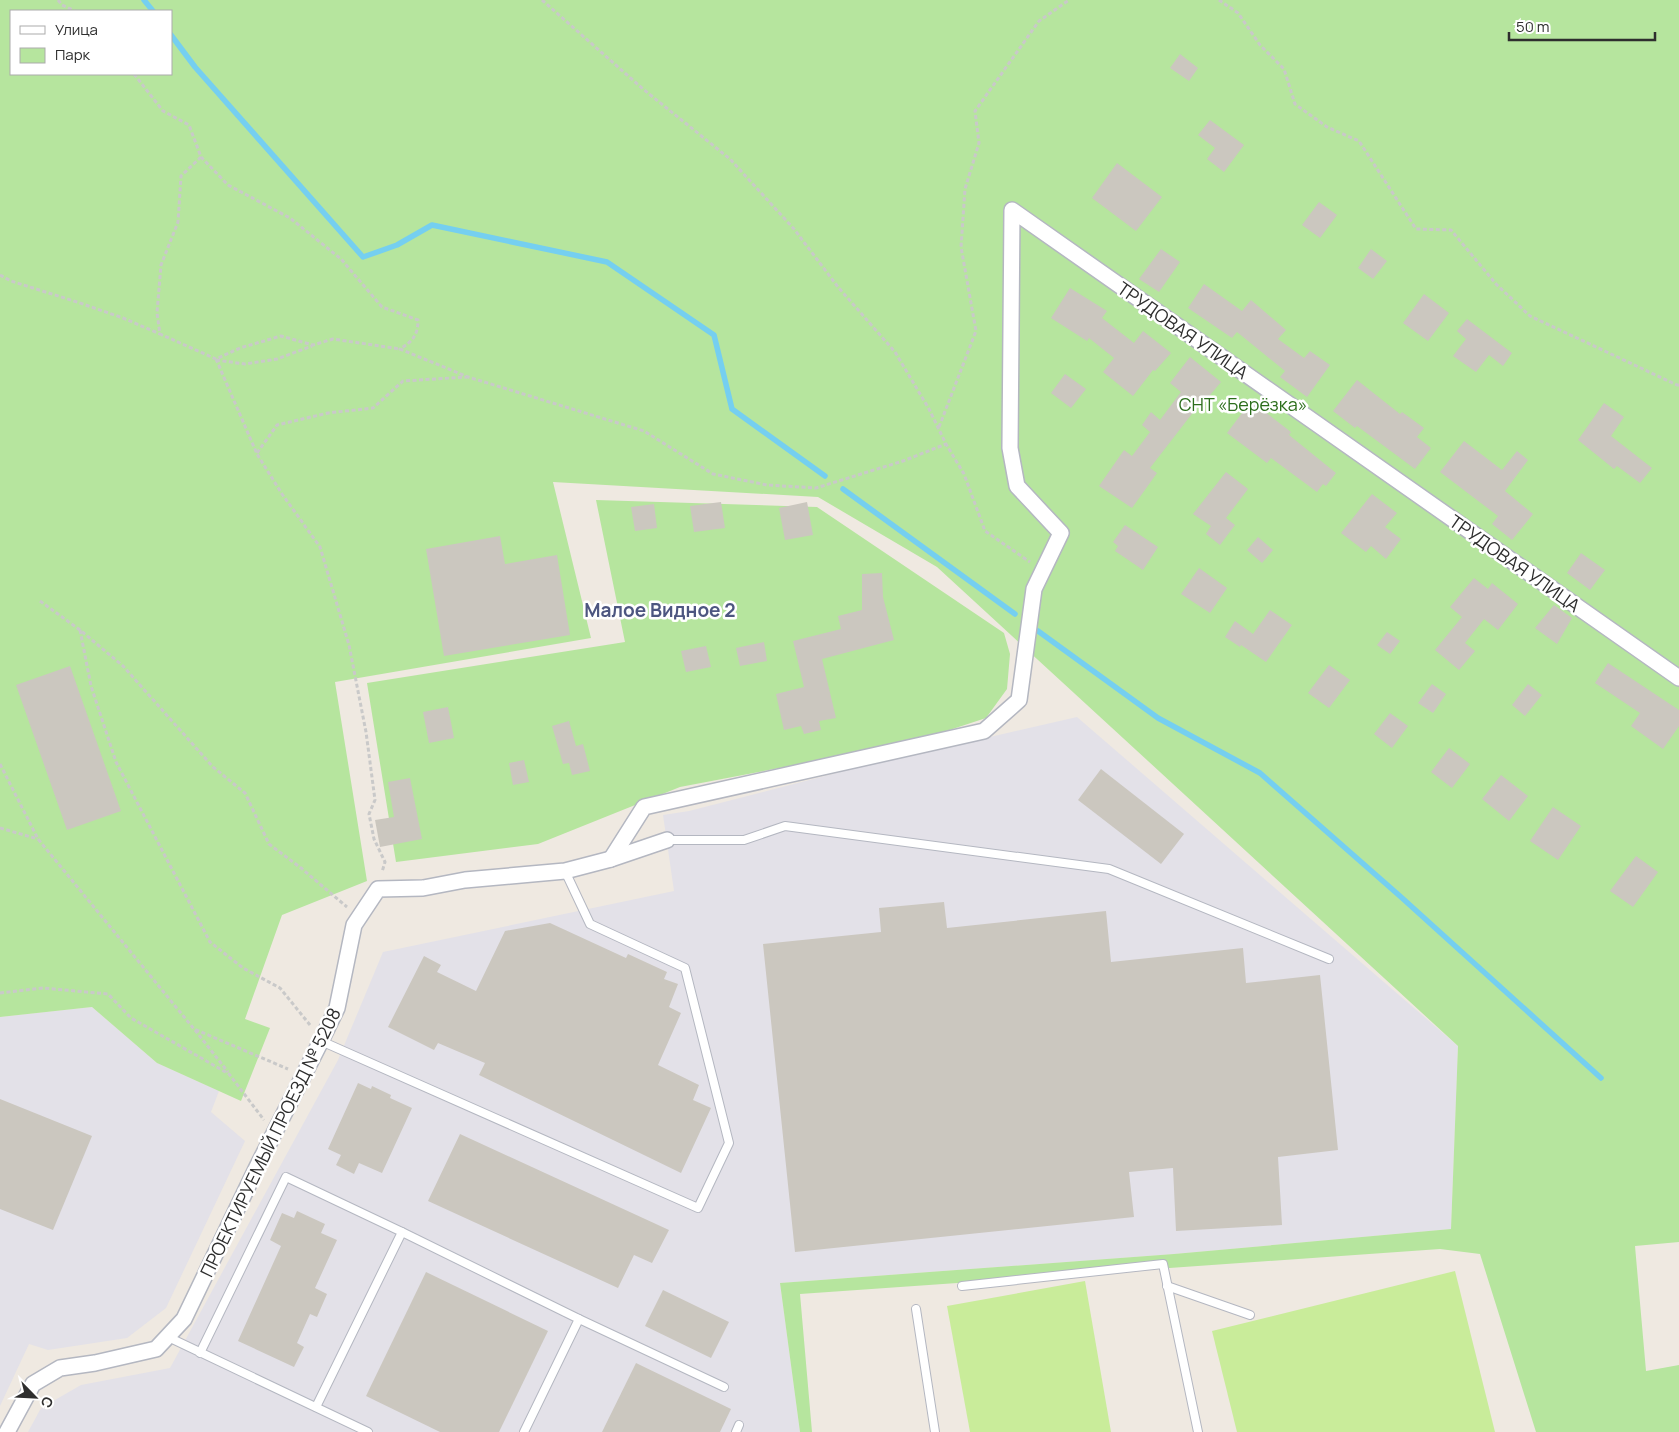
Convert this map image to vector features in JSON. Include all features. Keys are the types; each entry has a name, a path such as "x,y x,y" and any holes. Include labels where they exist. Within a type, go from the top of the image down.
{"street":[{"name":"ТРУДОВАЯ УЛИЦА","path":"1034,589 1062,533 1017,486 1010,448 1012,210 1679,678"},
{"path":"611,859 644,807 984,731 1019,700 1034,589"},
{"path":"378,890 423,888 465,880 565,871 611,859 667,840"},
{"name":"ПРОЕКТИРУЕМЫЙ ПРОЕЗД № 5208","path":"7,1432 33,1384 60,1368 95,1363 156,1349 184,1319 337,1008 354,925 378,890"}],"lane":[{"path":"667,840 744,840 785,826 1109,869 1329,958"},
{"path":"321,1041 698,1208 729,1143 685,968 590,924 565,871"},
{"path":"200,1352 286,1177 724,1387"},
{"path":"316,1407 402,1232"},
{"path":"962,1286 1162,1264 1198,1432"},
{"path":"1167,1286 1250,1315"},
{"path":"916,1309 935,1432"},
{"path":"524,1432 579,1319"},
{"path":"168,1337 368,1432"}],"path":[{"path":"58,0 62,5 73,10"},
{"path":"542,0 643,89 730,159 794,229 838,287 894,352 929,408 946,444 964,474 985,531 1032,564 1034,589"},
{"path":"938,428 976,331 961,247 965,189 979,143 975,111 1039,21 1069,0"},
{"path":"1219,0 1238,13 1260,45 1284,69 1295,104 1327,127 1358,140 1416,229 1451,230 1496,284 1530,316 1679,385"},
{"path":"135,75 163,111 189,125 201,157 228,185 290,218 341,259 382,307 418,320 418,331 412,342 400,349"},
{"path":"160,334 157,313 160,265 178,222 181,176 201,157"},
{"path":"0,275 12,281 123,318 216,359 245,364 277,359 333,339 400,349 468,377 644,431 712,474 768,485 816,488 903,461 946,444"},
{"path":"216,359 240,348 280,336 313,345"},
{"path":"216,359 257,454 282,494 320,547 348,645 366,732 375,800 369,814 374,839 385,862 378,890"},
{"path":"257,454 277,425 328,413 373,408 403,381 468,377"},
{"path":"40,601 80,630 123,666 213,767 245,793 269,844 348,908 354,925"},
{"path":"80,630 91,686 116,762 210,942 243,968 280,988 321,1041"},
{"path":"0,764 38,839 194,1029 274,1133"},
{"path":"0,828 38,839"},
{"path":"0,993 44,988 108,994 131,1018 229,1074"},
{"path":"194,1029 303,1076"}],"shaded area":[{"path":"1077,717 1458,1046 1451,1229 1174,1254 780,1283 800,1432 28,1432 41,1408 81,1385 170,1368 338,1060 383,952 674,891 663,815 689,811 856,768"},
{"path":"92,1007 157,1063 219,1091 211,1112 245,1141 166,1308 127,1338 48,1350 29,1344 0,1406 0,1017"}],"green space":[{"name":"СНТ «Берёзка»","path":"0,0 1679,0 1679,1242 1635,1246 1646,1371 1679,1365 1679,1432 1536,1432 1480,1254 1440,1249 800,1294 812,1432 800,1432 780,1283 1174,1254 1451,1229 1458,1046 937,567 818,497 553,482 591,638 335,682 367,881 282,915 245,1019 270,1028 241,1101 157,1063 92,1007 0,1017"},
{"path":"596,500 817,507 1004,633 1010,654 1007,689 986,718 910,743 680,787 538,844 396,862 367,683 625,642"},
{"path":"1455,1271 1495,1432 1237,1432 1212,1331"},
{"path":"1085,1281 1111,1432 970,1432 947,1306"}],"building":[{"path":"1180,54 1198,68 1189,81 1170,68"},
{"path":"1210,120 1244,145 1224,172 1207,159 1215,148 1198,135"},
{"path":"1117,163 1162,197 1136,231 1092,198"},
{"path":"1319,202 1337,215 1320,238 1302,225"},
{"path":"1161,249 1180,262 1159,292 1139,279"},
{"path":"1371,249 1387,261 1373,279 1358,268"},
{"path":"1204,284 1242,311 1251,300 1286,330 1278,339 1304,358 1310,351 1330,365 1307,397 1280,377 1285,371 1237,332 1232,338 1188,308"},
{"path":"1070,288 1107,311 1102,318 1134,343 1143,331 1171,353 1155,371 1153,370 1133,396 1103,372 1114,358 1089,338 1087,341 1051,318"},
{"path":"1424,294 1449,313 1428,341 1403,323"},
{"path":"1467,319 1512,353 1503,366 1489,355 1476,372 1453,356 1466,339 1457,331"},
{"path":"1190,357 1221,382 1200,407 1198,406 1150,468 1157,473 1132,508 1099,486 1124,450 1132,456 1150,432 1142,425 1151,412 1160,420 1181,392 1170,383"},
{"path":"1065,374 1086,389 1071,408 1051,393"},
{"path":"1357,380 1400,414 1402,412 1424,428 1417,437 1431,448 1415,469 1357,426 1355,428 1333,411"},
{"path":"1251,401 1291,432 1289,435 1336,473 1326,486 1323,484 1317,492 1271,458 1267,463 1227,433"},
{"path":"1604,403 1624,417 1611,436 1652,468 1640,483 1617,466 1614,469 1578,440"},
{"path":"1464,441 1502,470 1517,451 1528,460 1505,491 1533,514 1512,540 1492,524 1498,516 1440,472"},
{"path":"1226,472 1248,489 1226,518 1235,525 1220,545 1206,534 1211,526 1193,514"},
{"path":"1372,494 1397,513 1385,527 1401,539 1386,559 1371,546 1366,552 1341,533"},
{"path":"721,502 725,528 694,532 690,506"},
{"path":"807,502 813,535 785,540 779,508"},
{"path":"654,504 657,528 635,531 631,507"},
{"path":"1125,525 1158,547 1143,570 1115,551 1118,546 1113,542"},
{"path":"500,536 505,564 557,555 570,635 444,656 426,549"},
{"path":"1258,537 1273,550 1262,563 1247,550"},
{"path":"1581,553 1605,570 1590,590 1567,573"},
{"path":"1199,568 1227,588 1210,613 1181,594"},
{"path":"882,573 883,597 894,640 822,659 836,718 819,721 821,730 804,734 801,726 784,730 776,694 804,687 793,641 841,629 838,616 862,610 862,574"},
{"path":"1474,578 1488,589 1492,583 1518,604 1498,630 1484,619 1465,643 1475,651 1459,670 1435,650 1462,617 1450,607"},
{"path":"1554,605 1572,618 1557,644 1535,628"},
{"path":"1270,610 1292,625 1266,662 1225,637 1235,621 1253,634"},
{"path":"1387,632 1400,641 1390,654 1377,645"},
{"path":"764,642 767,661 740,666 736,648"},
{"path":"706,646 711,667 686,672 681,651"},
{"path":"1608,663 1679,710 1679,726 1663,749 1631,726 1640,713 1595,683"},
{"path":"1329,665 1350,680 1329,708 1308,693"},
{"path":"70,666 121,811 67,830 16,685"},
{"path":"1432,684 1446,694 1433,713 1418,703"},
{"path":"1528,684 1542,695 1525,716 1512,705"},
{"path":"448,707 454,738 429,743 423,712"},
{"path":"1390,713 1408,726 1392,748 1374,734"},
{"path":"569,721 576,746 583,744 590,771 572,775 569,763 563,764 552,726"},
{"path":"1449,748 1470,764 1452,788 1431,772"},
{"path":"524,760 529,782 513,785 509,763"},
{"path":"1101,769 1184,834 1161,864 1078,800"},
{"path":"1501,775 1528,796 1509,821 1482,799"},
{"path":"410,778 422,839 380,847 375,820 394,817 388,782"},
{"path":"1553,807 1581,826 1558,860 1530,841"},
{"path":"1636,856 1658,872 1633,907 1610,891"},
{"path":"944,902 947,928 1106,911 1111,962 1243,948 1246,983 1320,975 1338,1150 1278,1157 1282,1225 1176,1231 1173,1168 1129,1172 1134,1217 795,1252 763,944 881,932 879,908"},
{"path":"550,923 626,958 628,954 667,972 664,979 678,984 669,1007 681,1013 658,1065 699,1085 693,1100 711,1108 681,1173 479,1075 485,1063 438,1043 434,1050 388,1027 424,956 441,965 437,972 476,991 505,931"},
{"path":"358,1083 371,1089 372,1086 391,1095 390,1098 412,1108 382,1173 359,1163 354,1174 336,1165 341,1155 328,1149"},
{"path":"0,1099 92,1136 53,1230 0,1209"},
{"path":"460,1134 669,1230 652,1263 634,1255 618,1288 428,1201"},
{"path":"297,1211 325,1224 321,1233 337,1240 315,1288 327,1294 317,1317 310,1314 297,1343 304,1347 294,1367 238,1341 281,1246 270,1240 282,1213 294,1218"},
{"path":"426,1272 548,1331 499,1432 440,1432 366,1396"},
{"path":"663,1290 729,1322 711,1358 645,1326"},
{"path":"636,1363 731,1409 720,1432 602,1432"}],"waterway":[{"path":"144,0 152,10"},
{"path":"172,36 195,67 363,257 397,245 432,225 607,262 714,335 732,409 825,476"},
{"path":"843,489 1015,614"},
{"path":"1038,631 1158,718 1260,773 1401,897 1601,1078"}],"district":[{"name":"Малое Видное 2","path":"660,610"}]}
